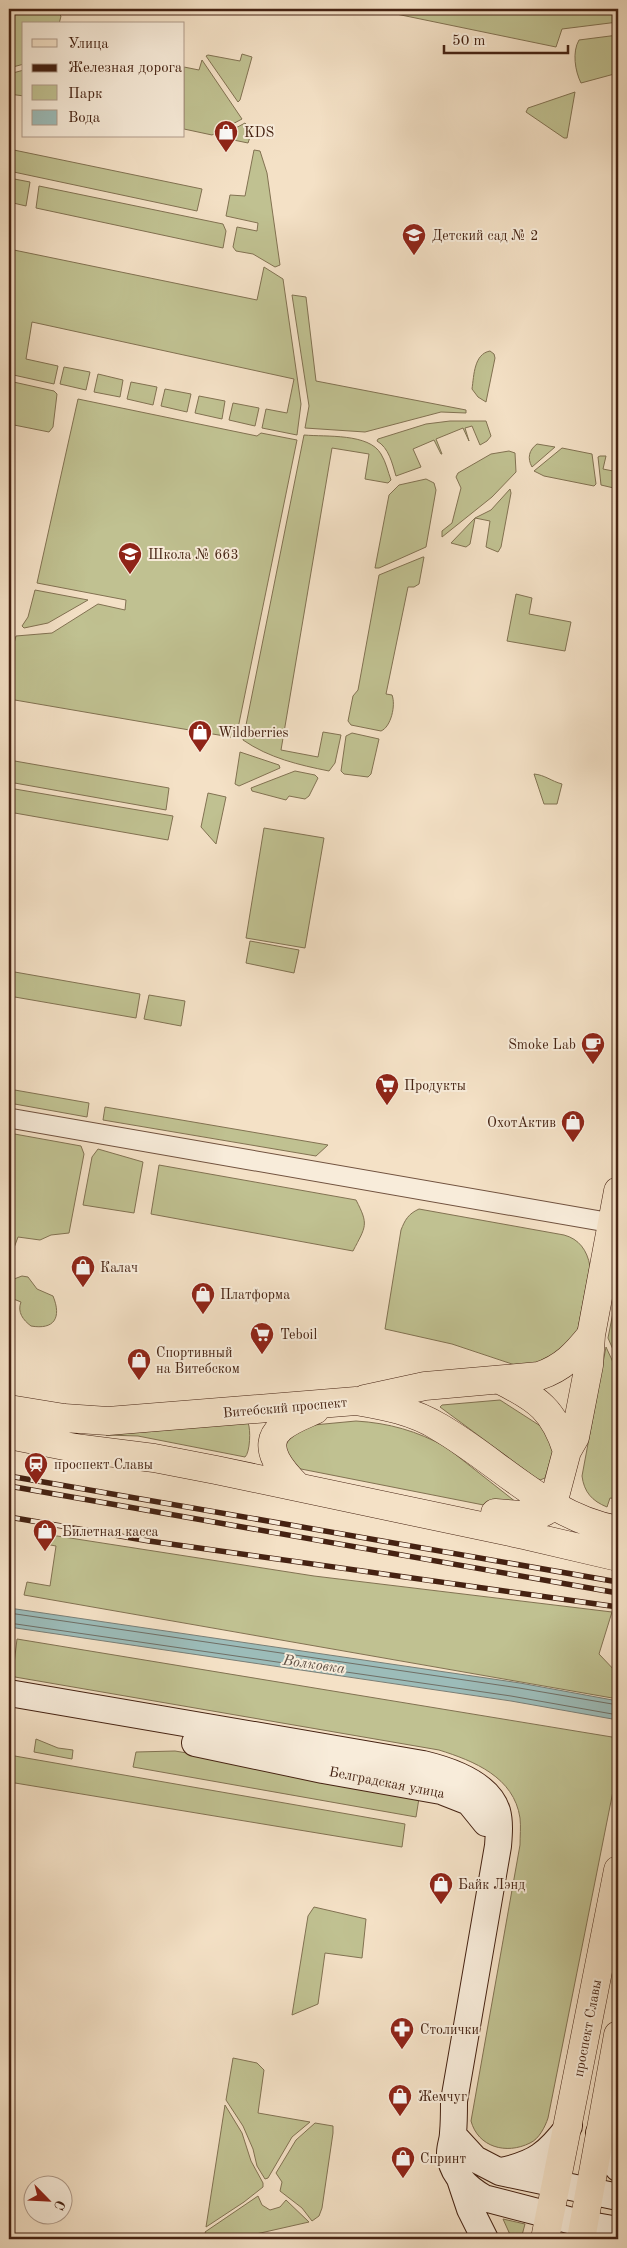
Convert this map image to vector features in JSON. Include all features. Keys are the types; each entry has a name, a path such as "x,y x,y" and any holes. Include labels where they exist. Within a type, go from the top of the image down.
{"main road":[{"path":"405,1510 480,1511 532,1517 546,1512 552,1504 568,1451 575,1437 589,1366 591,1335 618,1191"},
{"path":"298,1487 283,1473 274,1458 273,1442 276,1434 280,1428 290,1422 343,1402 425,1386 527,1378 550,1372 573,1358 591,1335"},
{"path":"500,1380 520,1390 545,1408 561,1431 568,1451"},
{"name":"Витебский проспект","path":"9,1408 64,1418 108,1421 343,1402 405,1411 440,1427 552,1504 613,1543"},
{"name":"Витебский проспект","path":"9,1435 75,1448 154,1458 524,1535 613,1543"},
{"name":"проспект Славы","path":"548,2227 618,1870"},
{"path":"582,2232 618,2035"}],"street":[{"path":"9,1118 612,1223"},
{"name":"Белградская улица","path":"9,1693 437,1767 472,1783 488,1796 497,1810 499,1825 498,1846"},
{"name":"Белградская улица","path":"9,1711 216,1747 322,1770 441,1791 469,1802 480,1813 498,1846"},
{"path":"485,2239 470,2209 450,2152 454,2135 454,2102 498,1846"},
{"path":"500,2172 519,2168 545,2155 568,2126"},
{"path":"599,2133 605,2150 618,2168"},
{"path":"454,2135 476,2159 500,2172 557,2186 618,2197"},
{"path":"460,2179 472,2191 484,2198 548,2227 582,2232 613,2233"}],"green space":[{"path":"9,9 34,9 59,14 61,16 60,22 22,22 22,65 9,68"},
{"path":"372,9 618,9 618,22 562,29 556,47"},
{"path":"618,35 618,73 581,83 575,62 579,40"},
{"path":"242,54 252,57 238,102 206,56 240,61"},
{"path":"202,60 242,119 212,135 185,129 185,67 199,70"},
{"path":"22,71 22,96 9,94 9,74"},
{"path":"575,92 567,138 564,138 526,112 528,108"},
{"path":"245,123 252,131 248,143 219,137"},
{"path":"9,149 202,189 197,211 9,171"},
{"path":"254,150 260,151 267,173 280,265 275,267 253,254 236,251 233,247 237,227 257,231 258,223 226,216 230,195 245,196"},
{"path":"9,178 30,182 26,206 9,202"},
{"path":"39,186 223,224 226,231 223,248 36,208"},
{"path":"9,249 257,300 264,267 283,279 301,404 297,435 262,428 266,409 287,413 294,379 32,322 26,359 58,366 54,384 9,374"},
{"path":"292,295 306,297 316,381 466,410 466,413 441,412 365,432 305,428 309,406"},
{"path":"490,351 494,354 495,358 486,402 478,397 472,389 474,372 478,361 481,356"},
{"path":"64,367 90,372 86,390 60,384"},
{"path":"98,374 123,380 120,397 94,392"},
{"path":"9,381 54,391 57,394 53,427 49,432 9,424"},
{"path":"131,382 157,387 153,405 127,399"},
{"path":"165,389 191,394 187,412 161,406"},
{"path":"199,396 225,401 222,419 195,413"},
{"name":"Школа № 663","path":"78,399 257,436 261,433 297,440 236,738 9,699 9,647 13,647 16,636 52,633 98,604 125,610 126,600 37,583"},
{"path":"233,403 259,408 255,426 229,420"},
{"path":"450,421 486,421 491,436 480,445 472,426 465,428 469,441 463,428 436,439 442,454 434,440 413,449 421,467 396,476 389,456 377,441 378,439 426,424"},
{"path":"304,435 346,437 367,442 381,454 391,480 388,483 365,479 369,454 332,448 281,750 318,757 323,732 341,735 335,763 329,771 274,756 243,740"},
{"path":"537,444 555,447 532,467 530,454"},
{"path":"562,448 592,454 596,484 594,486 544,476 534,471"},
{"path":"509,451 515,453 516,472 492,497 442,537 442,531 452,523 461,488 456,477 458,473 491,454"},
{"path":"606,456 603,469 618,472 618,489 601,485 598,457"},
{"path":"426,479 434,483 436,490 426,547 379,568 375,568 389,495 399,485"},
{"path":"510,489 511,493 501,547 498,552 486,547 490,521 475,518 491,510"},
{"path":"475,518 470,544 466,547 451,543"},
{"path":"424,557 419,584 414,587 408,587 386,694 392,695 393,699 393,710 388,725 381,731 351,725 348,721 353,696 358,690 379,575"},
{"path":"35,590 88,600 48,623 24,628 22,626 28,617"},
{"path":"516,594 532,598 529,614 571,622 565,651 507,641"},
{"path":"352,733 379,739 371,774 368,777 344,774 341,771 346,736"},
{"path":"240,752 279,765 280,768 239,786 235,784"},
{"path":"9,760 169,788 166,810 9,782"},
{"path":"295,771 315,775 318,778 309,796 305,799 289,796 286,800 252,791 251,788"},
{"path":"534,774 562,784 557,804 544,804"},
{"path":"9,788 173,816 168,840 9,812"},
{"path":"208,793 226,797 216,844 201,827"},
{"path":"264,828 324,838 305,948 246,938"},
{"path":"250,941 299,950 294,973 246,963"},
{"path":"9,971 140,994 136,1018 9,996"},
{"path":"149,995 185,1001 181,1026 144,1019"},
{"path":"9,1089 89,1103 87,1117 9,1103"},
{"path":"105,1107 328,1145 316,1156 103,1120"},
{"path":"9,1133 81,1146 84,1154 69,1233 51,1235 40,1240 18,1237 11,1256 9,1254"},
{"path":"98,1149 143,1162 134,1213 83,1205 92,1157"},
{"path":"159,1165 356,1200 363,1215 363,1230 353,1251 151,1214"},
{"path":"419,1209 564,1235 578,1242 587,1255 590,1266 577,1334 548,1362 518,1366 452,1344 385,1329 401,1230 407,1218"},
{"path":"22,1276 28,1277 37,1289 53,1296 57,1311 54,1321 50,1324 39,1327 31,1326 22,1316 21,1302 11,1298 14,1279"},
{"path":"618,1287 618,1361 608,1338"},
{"path":"606,1347 618,1373 618,1499 610,1498 607,1507 597,1502 590,1495 585,1487 582,1476"},
{"path":"500,1400 542,1427 554,1448 545,1478 540,1480 536,1478 440,1407 442,1405"},
{"path":"356,1421 402,1429 424,1436 446,1447 521,1506 519,1512 296,1468 278,1447 303,1426"},
{"path":"248,1423 250,1441 245,1457 138,1436 106,1435"},
{"path":"38,1533 314,1576 612,1612 599,1654 618,1674 618,1699 24,1595 27,1582 50,1586 56,1546 39,1543"},
{"path":"17,1639 618,1738 618,1766 548,2118 539,2136 521,2147 503,2148 486,2143 475,2130 471,2121 520,1845 520,1818 516,1804 510,1792 501,1781 466,1760 439,1750 15,1677 13,1673"},
{"path":"36,1739 58,1748 73,1750 72,1759 34,1752"},
{"path":"175,1751 420,1792 416,1817 133,1767 136,1752"},
{"path":"9,1755 405,1824 402,1847 9,1782"},
{"path":"314,1907 366,1919 362,1958 325,1953 318,2004 292,2015 308,1916"},
{"path":"233,2058 257,2063 264,2070 258,2113 310,2122 292,2137 268,2178 265,2179 257,2166 253,2149 243,2126 226,2100"},
{"path":"225,2105 242,2133 251,2161 263,2183 263,2187 206,2227"},
{"path":"315,2123 333,2126 333,2133 322,2208 319,2216 312,2221 302,2208 280,2191 282,2182 276,2173 296,2140"},
{"path":"258,2196 262,2205 270,2210 280,2207 286,2200 309,2222 234,2239 208,2239 205,2232"},
{"path":"503,2219 525,2224 521,2239 512,2239"}],"water":[{"name":"Волковка","path":"9,1608 520,1683 618,1701 618,1720 511,1701 9,1627"}],"railway":[{"path":"9,1476 618,1582"},
{"path":"9,1486 618,1593"},
{"path":"9,1517 149,1541 618,1607"}],"place":[{"name":"KDS","path":"226,153"},
{"name":"Детский сад № 2","path":"414,256"},
{"name":"Школа № 663","path":"130,575"},
{"name":"Wildberries","path":"200,753"},
{"name":"Smoke Lab","path":"593,1065"},
{"name":"Продукты","path":"387,1106"},
{"name":"ОхотАктив","path":"573,1143"},
{"name":"Калач","path":"83,1288"},
{"name":"Платформа","path":"203,1315"},
{"name":"Teboil","path":"262,1355"},
{"name":"Спортивный на Витебском","path":"139,1381"},
{"name":"проспект Славы","path":"36,1485"},
{"name":"Билетная касса","path":"45,1552"},
{"name":"Байк Лэнд","path":"441,1905"},
{"name":"Столички","path":"402,2050"},
{"name":"Жемчуг","path":"400,2117"},
{"name":"Спринт","path":"403,2179"}]}
